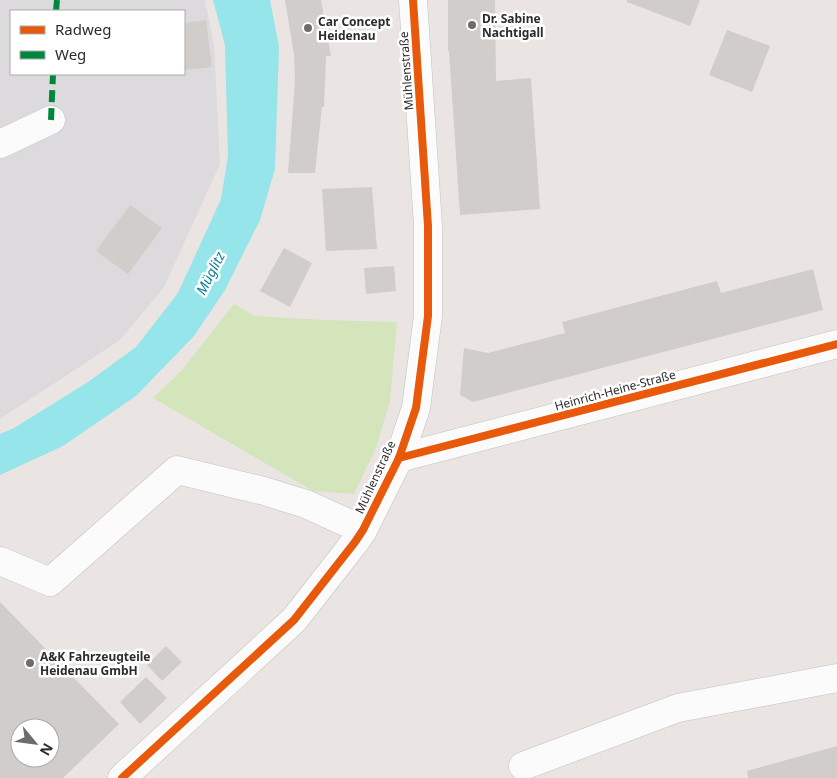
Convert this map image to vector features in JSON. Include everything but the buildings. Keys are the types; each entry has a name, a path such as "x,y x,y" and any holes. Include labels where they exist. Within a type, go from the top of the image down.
{"street":[{"name":"Mühlenstraße","path":"122,778 294,620 362,530 399,458 416,408 428,316 428,226 412,0"},
{"path":"0,144 51,120"},
{"name":"Heinrich-Heine-Straße","path":"399,458 837,344"},
{"path":"0,560 50,582 178,470 264,491 306,504 362,530"},
{"path":"523,766 678,708 837,678"}],"shaded area":[{"path":"0,0 205,0 214,46 220,164 164,287 120,340 0,419"}],"green space":[{"path":"234,304 255,316 397,322 390,401 376,448 354,494 313,491 153,398 181,371"}],"water":[{"name":"Müglitz","path":"213,0 270,0 279,47 275,169 260,220 225,290 194,336 136,396 63,446 0,475 0,434 14,428 88,382 136,347 178,293 221,199 228,156 225,45"}],"marked path":[{"path":"56,10 57,0"},
{"path":"51,120 53,75"}],"cycle path":[{"path":"122,778 294,620 363,530 399,458 416,408 428,316 428,226 413,0"},
{"path":"399,458 837,344"}],"place":[{"name":"Dr. Sabine Nachtigall","path":"472,25"},
{"name":"Car Concept Heidenau","path":"308,28"},
{"name":"A&K Fahrzeugteile Heidenau GmbH","path":"30,663"}]}
